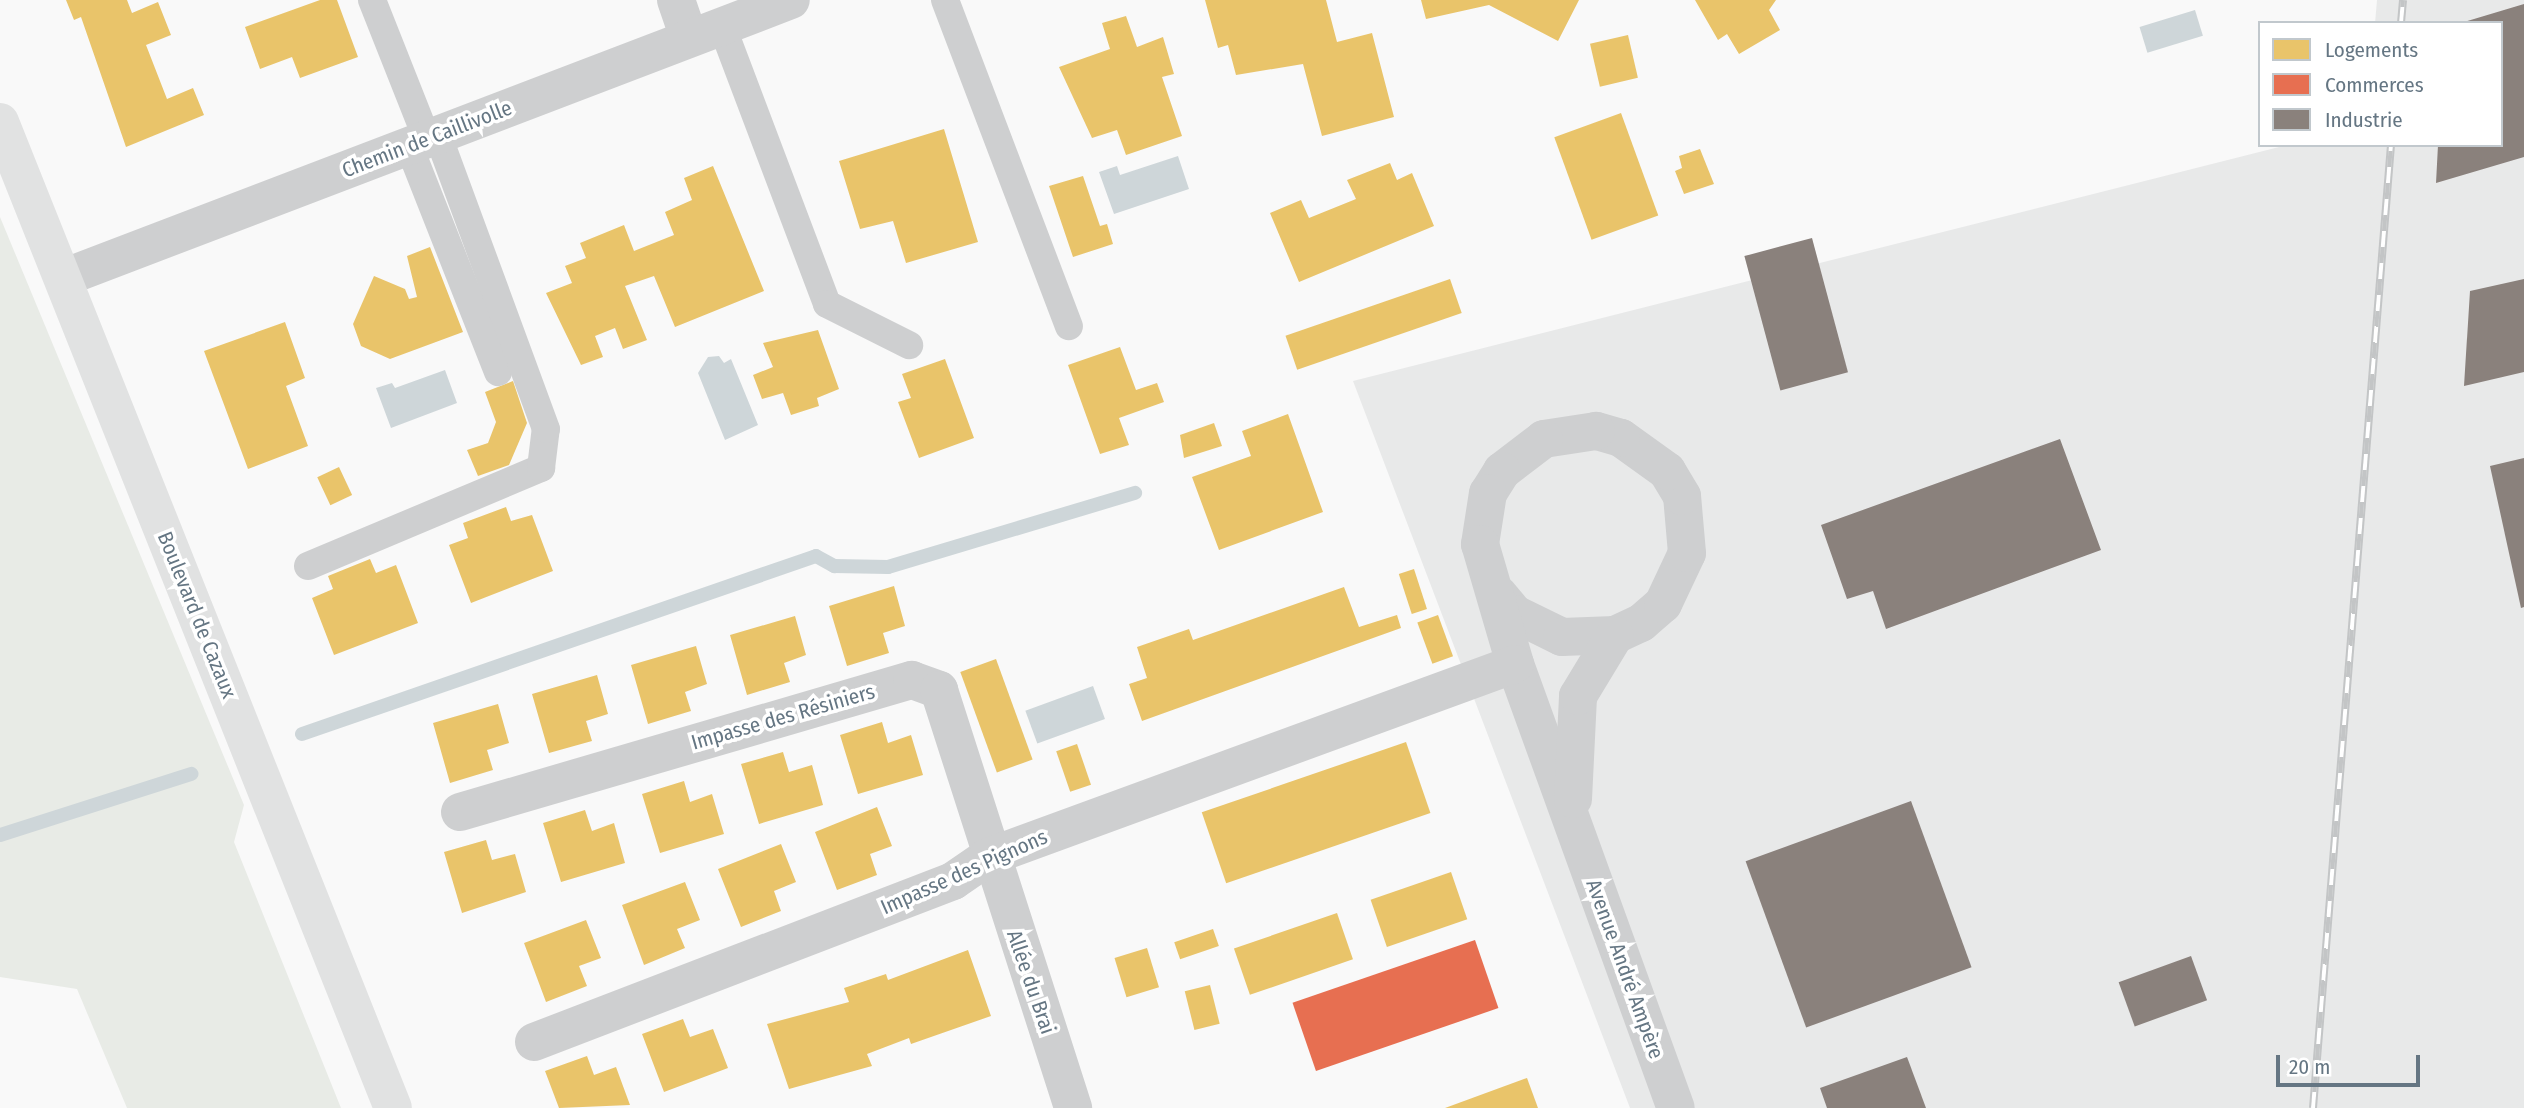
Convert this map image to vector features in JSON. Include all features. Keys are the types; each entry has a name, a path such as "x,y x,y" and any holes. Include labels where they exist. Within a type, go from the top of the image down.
{"main road":[{"name":"Boulevard de Cazaux","path":"0,122 393,1108"}],"street":[{"path":"676,0 705,32"},
{"name":"Chemin de Caillivolle","path":"63,278 791,0"},
{"name":"Avenue André Ampère","path":"1574,829 1578,696 1615,635 1663,604 1688,552 1682,496 1668,471 1621,438 1595,431 1544,439 1502,471 1481,518 1486,570 1498,594 1515,664 1574,829 1676,1108"},
{"name":"Avenue André Ampère","path":"1498,594 1515,614 1562,637 1615,635"},
{"name":"Impasse des Pignons","path":"534,1042 953,881 988,857 1515,664"},
{"name":"Impasse des Résiniers","path":"460,812 912,680 939,690 971,779 988,857"},
{"name":"Allée du Brai","path":"988,857 1073,1108"}],"lane":[{"path":"308,566 541,468 546,429 424,140 372,0"},
{"path":"945,0 1069,326"},
{"path":"705,32 827,304 909,345"},
{"path":"424,140 498,372"}],"shaded area":[{"path":"2377,0 2524,0 2524,1108 1630,1108 1353,381 2279,147 2503,147 2503,21 2375,21"},
{"path":"2195,10 2203,36 2147,53 2140,27"},
{"path":"1178,156 1189,189 1114,214 1099,172 1117,166 1120,175"},
{"path":"0,217 244,805 234,842 341,1108 127,1108 77,989 0,977"},
{"path":"719,356 724,363 731,359 758,425 725,440 698,373 708,357"},
{"path":"445,370 457,403 391,428 376,388 392,383 395,388"},
{"path":"1093,686 1105,719 1037,744 1025,711"}],"building: Logements":[{"path":"66,0 127,0 132,13 158,2 171,35 146,45 167,99 193,88 204,115 126,147 81,17 74,20"},
{"path":"320,0 337,0 358,57 300,78 292,57 260,69 245,27"},
{"path":"1205,0 1326,0 1337,42 1372,33 1394,117 1322,136 1303,64 1236,75 1228,45 1218,48"},
{"path":"1421,0 1579,0 1558,41 1489,5 1426,19"},
{"path":"1695,0 1776,0 1769,10 1780,30 1739,54 1727,34 1718,40"},
{"path":"1126,16 1137,47 1163,37 1174,74 1162,77 1182,136 1126,155 1117,130 1092,138 1059,67 1110,49 1102,23"},
{"path":"1628,35 1638,78 1600,87 1590,44"},
{"path":"1621,113 1658,215 1592,240 1554,137"},
{"path":"944,129 978,242 906,263 893,221 860,229 839,161"},
{"path":"1700,149 1714,184 1684,194 1675,171 1682,168 1679,156"},
{"path":"1390,163 1397,180 1412,173 1434,226 1299,282 1270,213 1301,200 1309,218 1356,199 1347,180"},
{"path":"713,166 764,291 675,327 654,276 625,286 647,340 623,349 615,328 595,336 603,357 581,365 546,293 572,283 565,266 586,258 580,243 624,225 634,251 674,235 665,212 692,200 684,178"},
{"path":"1083,176 1100,226 1107,224 1113,244 1073,257 1049,186"},
{"path":"430,247 463,332 390,359 361,346 353,324 374,276 405,289 409,299 417,297 407,256"},
{"path":"1450,279 1462,313 1297,370 1285,336"},
{"path":"285,322 305,378 286,386 308,446 248,469 204,351"},
{"path":"818,330 839,389 817,398 819,406 791,415 783,393 762,399 753,375 773,367 763,343"},
{"path":"1120,347 1136,390 1157,383 1164,402 1119,418 1129,445 1100,454 1068,365"},
{"path":"945,359 974,438 919,458 898,402 911,398 902,374"},
{"path":"513,381 527,423 509,465 478,476 467,450 488,443 496,422 485,392"},
{"path":"1288,414 1323,512 1219,550 1192,477 1251,456 1242,431"},
{"path":"1214,423 1222,446 1184,458 1180,435"},
{"path":"339,467 352,495 330,505 317,477"},
{"path":"506,507 511,521 532,515 553,571 471,603 449,545 468,538 463,523"},
{"path":"370,559 376,573 396,565 418,623 334,655 312,598 333,589 328,576"},
{"path":"1414,569 1427,609 1412,614 1399,574"},
{"path":"894,586 905,626 883,633 889,653 847,666 829,606"},
{"path":"1344,587 1359,627 1397,615 1401,628 1142,721 1129,684 1147,678 1137,647 1189,629 1193,640"},
{"path":"1438,615 1453,656 1432,664 1417,623"},
{"path":"795,616 806,655 784,663 790,682 747,695 730,635"},
{"path":"696,646 707,684 685,692 691,711 648,724 631,665"},
{"path":"996,659 1033,760 997,773 960,672"},
{"path":"597,675 608,714 586,721 592,741 549,753 532,694"},
{"path":"498,704 509,743 487,750 493,770 450,783 433,723"},
{"path":"882,722 888,743 911,735 923,775 858,794 840,735"},
{"path":"1406,742 1430,813 1226,883 1202,812"},
{"path":"1077,744 1091,785 1070,792 1056,751"},
{"path":"783,752 789,772 812,765 823,805 759,824 741,764"},
{"path":"684,781 690,802 712,794 724,834 660,853 642,794"},
{"path":"877,807 892,846 870,854 877,875 837,890 815,832"},
{"path":"585,810 592,831 614,823 625,863 561,882 543,823"},
{"path":"486,840 492,860 515,854 526,892 462,913 444,852"},
{"path":"781,844 796,882 774,891 781,911 741,927 718,869"},
{"path":"1451,872 1467,919 1387,947 1371,900"},
{"path":"685,882 700,920 677,929 685,948 644,965 622,905"},
{"path":"1337,913 1353,959 1250,995 1234,948"},
{"path":"586,920 601,958 579,966 587,986 546,1002 524,943"},
{"path":"1213,929 1219,946 1180,959 1174,942"},
{"path":"1147,948 1159,987 1126,997 1114,958"},
{"path":"968,950 991,1016 911,1044 909,1038 867,1054 872,1066 789,1089 767,1024 849,1002 844,988 886,974 888,980"},
{"path":"1210,985 1220,1024 1194,1030 1185,991"},
{"path":"683,1019 690,1037 713,1029 728,1068 664,1092 642,1034"},
{"path":"587,1056 594,1075 616,1067 630,1105 559,1108 545,1071"},
{"path":"1527,1078 1538,1108 1445,1108"}],"building: Commerces":[{"path":"1475,940 1498,1008 1316,1071 1293,1003"}],"building: Industrie":[{"path":"2524,4 2524,157 2436,183 2438,147 2503,147 2503,21 2467,21"},
{"path":"1812,238 1848,372 1780,390 1744,256"},
{"path":"2524,279 2524,372 2464,386 2470,291"},
{"path":"2060,439 2101,550 1886,629 1873,591 1847,599 1821,525"},
{"path":"2524,458 2524,607 2521,608 2490,466"},
{"path":"1911,801 1972,967 1806,1028 1746,861"},
{"path":"2191,956 2207,1000 2135,1027 2119,982"},
{"path":"1907,1057 1926,1108 1827,1108 1820,1088"}],"waterway":[{"path":"302,734 816,556 834,566 888,567 1135,493"},
{"path":"0,835 191,774"}],"railway":[{"path":"2401,21 2403,0"},
{"path":"2313,1108 2391,147"}]}
